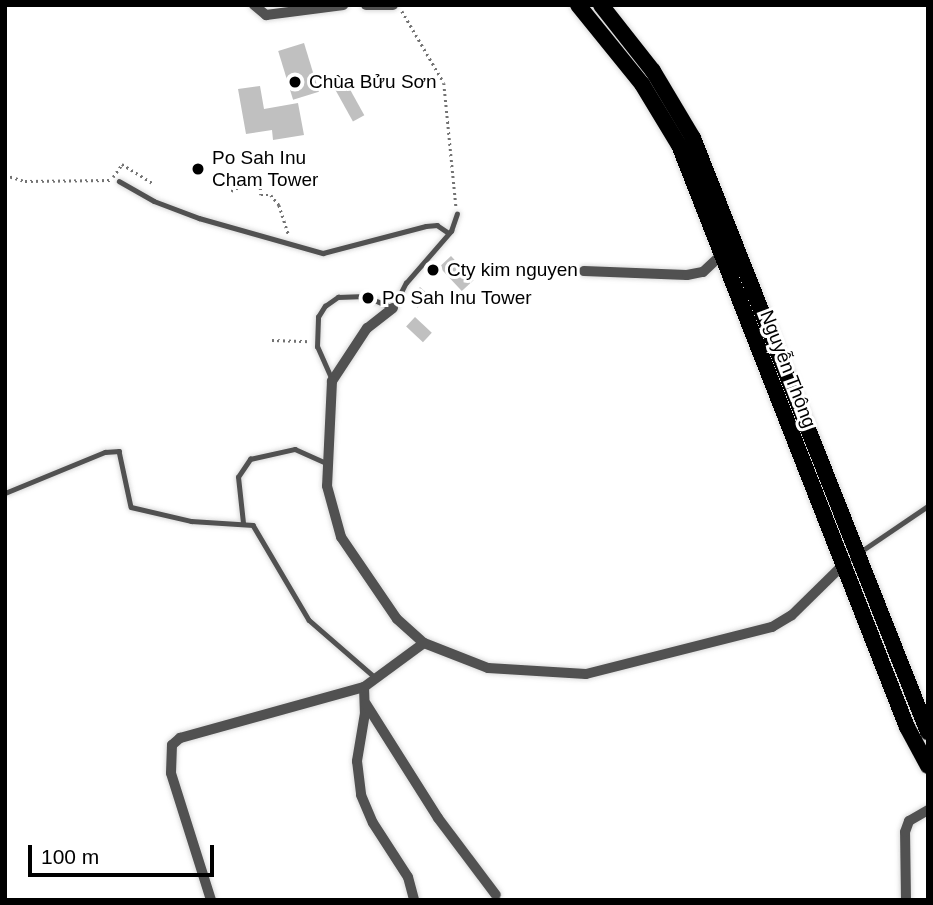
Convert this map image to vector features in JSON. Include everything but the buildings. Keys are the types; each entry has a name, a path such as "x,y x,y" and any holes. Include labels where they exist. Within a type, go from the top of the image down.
{"main road":[{"name":"Nguyễn Thông","path":"578,5 668,124 907,727 928,766"},
{"name":"Nguyễn Thông","path":"600,5 653,71 693,138 928,732"}],"street":[{"path":"254,5 266,15 343,5"},
{"path":"366,5 393,5"},
{"path":"584,271 687,275 703,272 722,255"},
{"path":"393,308 367,328 332,381 327,464 335,527 397,619 424,643 488,668 586,674 772,627 792,615 842,565 857,555"},
{"path":"211,900 173,783 172,744 180,738 364,687 424,643"},
{"path":"364,687 366,704 357,761 361,795 373,823 408,877 414,900"},
{"path":"366,704 438,818 496,895"},
{"path":"906,900 905,832 909,821 928,810"}],"lane":[{"path":"116,181 154,201 199,218 323,253 426,226 437,225 450,233"},
{"path":"332,381 317,347 318,317 325,306 338,297 365,296 393,308 406,283 450,233 457,214"},
{"path":"243,523 239,477 250,459 295,449 327,464"},
{"path":"5,493 114,450 122,455 125,496 131,507 191,521 243,523 261,534 309,620 377,680"},
{"path":"857,555 928,506"}],"path":[{"path":"399,5 444,83 457,214"},
{"path":"5,175 25,181 116,181 122,164 153,183"},
{"path":"231,191 260,177 261,195 271,195 279,205 291,243"},
{"path":"272,341 306,342"}],"place":[{"name":"Chùa Bửu Sơn","path":"295,82"},
{"name":"Po Sah Inu Cham Tower","path":"198,169"},
{"name":"Cty kim nguyen","path":"433,270"},
{"name":"Po Sah Inu Tower","path":"368,298"}]}
